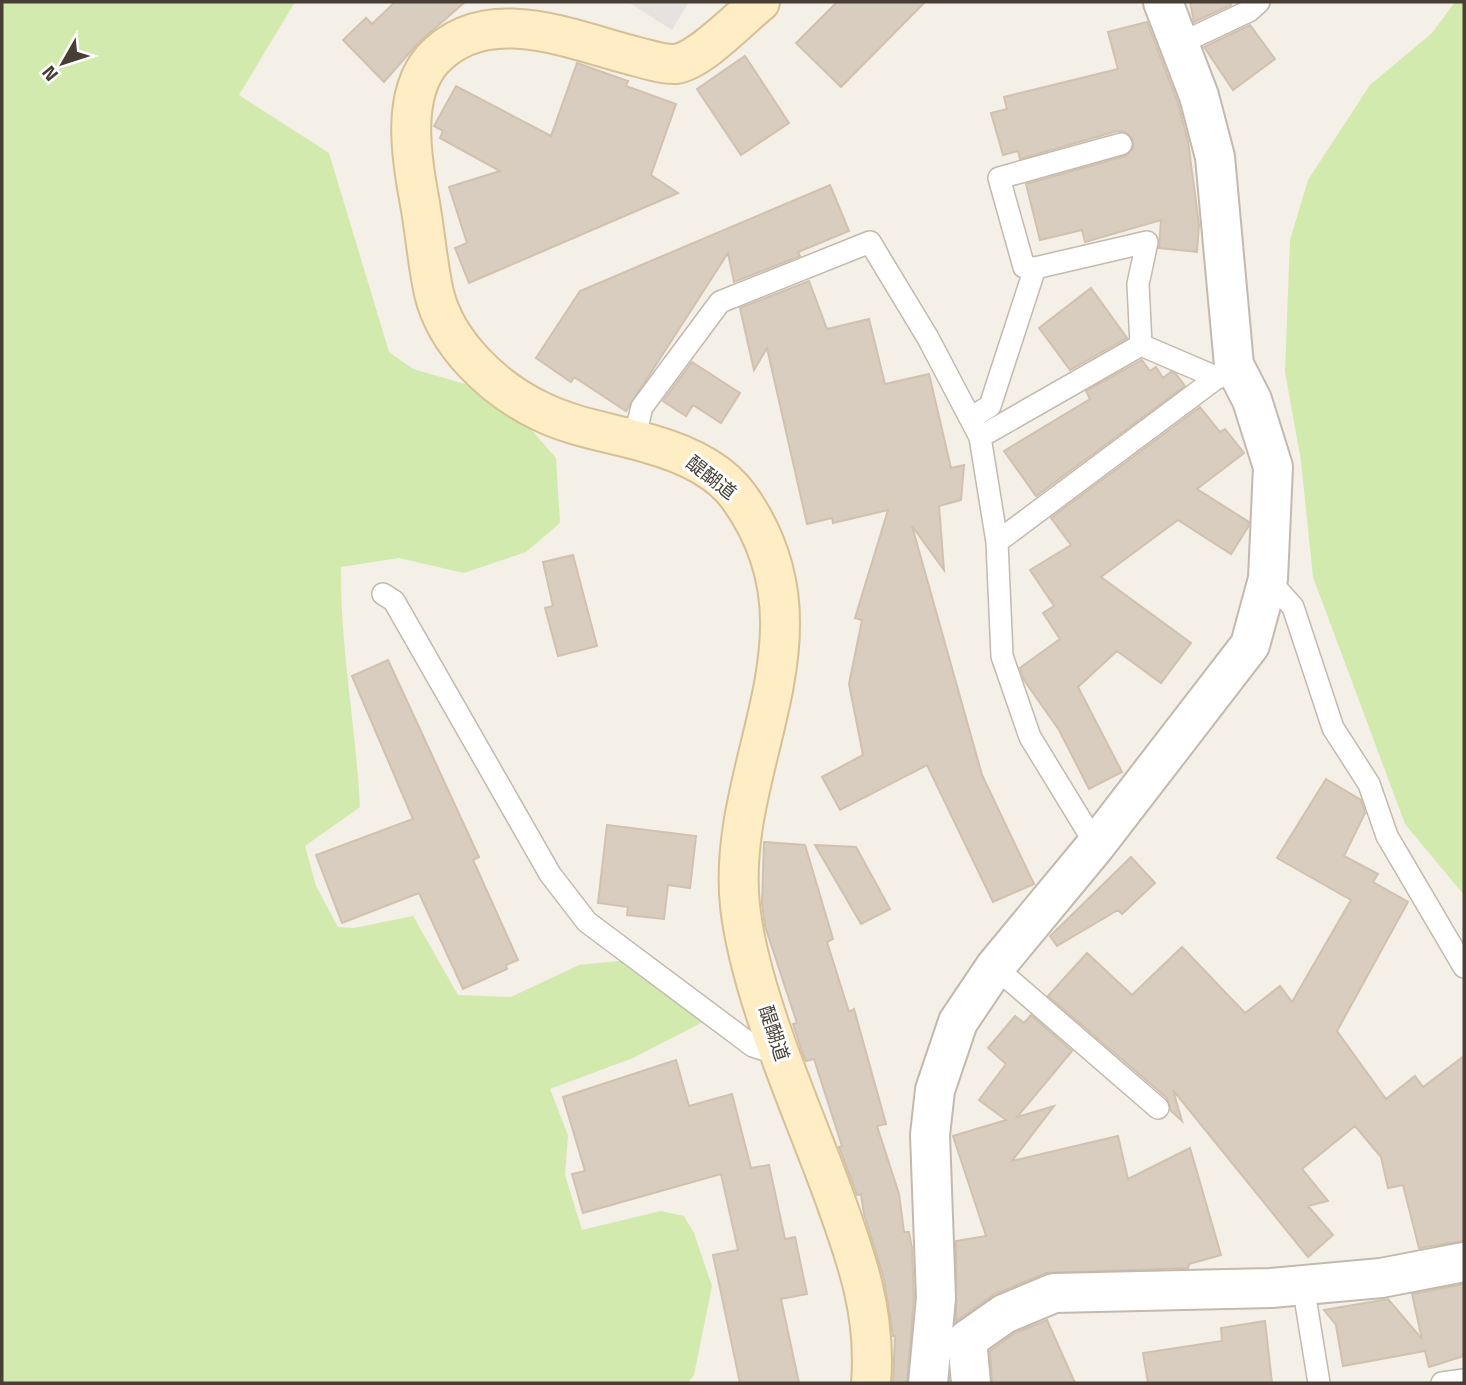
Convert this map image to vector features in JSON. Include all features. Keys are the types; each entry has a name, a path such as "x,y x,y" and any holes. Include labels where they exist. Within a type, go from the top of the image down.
{"main road":[{"name":"醍醐道","path":"760,2 694,56 679,64 651,60 521,25 477,30 454,40 434,57 418,78 413,101 417,188 435,295 446,324 487,375 522,400 561,419 679,452 735,491 765,542 778,578 782,624 767,725 743,830 740,906 754,971 781,1055 862,1274 872,1334 871,1383"}],"street":[{"path":"928,1383 936,1298 930,1135 935,1090 958,1022 995,967 1096,845 1251,645 1268,579 1273,467 1252,400 1226,371 1215,158 1199,96 1163,2"},
{"path":"971,1383 967,1370 967,1340 1004,1314 1054,1293 1303,1286 1381,1278 1464,1262"}],"lane":[{"path":"1179,44 1249,11 1259,2"},
{"path":"1121,144 999,178 1024,267 1035,268 1147,242 1138,284 1141,345"},
{"path":"634,439 642,407 720,302 870,242 976,428 997,542 1002,656 1030,737 1096,845"},
{"path":"976,428 990,406 1035,268"},
{"path":"976,428 1141,345 1226,371"},
{"path":"997,542 1226,371"},
{"path":"1268,579 1293,607 1333,728 1369,784 1387,836 1464,967"},
{"path":"383,594 394,601 550,874 587,922 753,1046 781,1055"},
{"path":"995,967 1158,1108"},
{"path":"1303,1286 1319,1383"},
{"path":"1442,1383 1464,1380"}],"green space":[{"path":"2,2 295,2 239,95 329,153 389,352 413,369 472,386 529,427 556,458 560,523 526,552 464,573 399,558 341,567 343,627 360,807 305,846 316,886 338,927 354,928 413,916 458,995 511,997 579,965 629,960 705,1021 633,1058 550,1089 568,1135 565,1175 582,1230 661,1211 684,1216 694,1233 712,1286 694,1375 688,1383 2,1383"},
{"path":"1455,2 1464,2 1464,895 1405,824 1313,577 1301,461 1285,372 1290,240 1308,180 1370,85 1432,33"}],"shaded area":[{"path":"628,2 689,2 672,30"}],"building":[{"path":"395,2 465,2 418,43 384,82 343,40 366,18 372,24"},
{"path":"837,2 925,2 841,87 796,43"},
{"path":"1190,2 1230,2 1231,5 1194,22"},
{"path":"1147,22 1178,103 1188,141 1199,225 1197,252 1159,248 1161,220 1085,242 1082,230 1040,240 1026,184 1125,156 1133,148 1133,140 1125,132 1117,131 1020,159 1018,151 1003,155 991,113 1007,109 1004,97 1118,69 1108,32"},
{"path":"1250,25 1275,59 1233,90 1204,47"},
{"path":"745,56 789,123 741,155 697,89"},
{"path":"577,63 628,81 626,86 676,104 651,175 678,193 469,283 455,248 467,243 449,187 500,171 440,138 443,131 434,126 456,86 551,136"},
{"path":"830,185 849,231 798,252 800,256 734,282 728,253 626,411 574,377 571,382 536,358 580,291"},
{"path":"809,281 827,329 869,319 885,384 929,374 951,468 964,465 961,500 939,506 944,570 912,526 982,775 1034,884 993,902 927,765 840,810 822,777 863,755 849,684 862,620 855,618 888,510 833,523 832,518 807,524 767,348 754,370 740,308"},
{"path":"1091,288 1127,338 1070,370 1039,328"},
{"path":"1142,360 1150,371 1156,367 1163,378 1171,372 1176,374 1185,386 1036,496 1004,451 1090,399 1086,391"},
{"path":"692,362 740,393 721,423 693,405 686,416 663,401"},
{"path":"1200,407 1220,432 1225,429 1244,453 1197,489 1249,522 1248,527 1231,554 1178,520 1101,577 1191,643 1161,683 1117,651 1078,687 1122,772 1089,789 1059,730 1024,680 1020,668 1060,639 1043,613 1054,606 1030,570 1071,545 1051,518"},
{"path":"573,555 597,646 558,656 545,608 553,606 543,562"},
{"path":"388,660 479,857 473,860 518,960 506,965 507,969 463,989 419,893 342,923 316,855 413,819 352,676"},
{"path":"1326,779 1361,800 1365,813 1344,856 1378,874 1373,882 1408,902 1337,1031 1386,1099 1415,1076 1423,1087 1464,1056 1464,1241 1419,1248 1403,1185 1388,1188 1381,1157 1355,1126 1302,1169 1328,1201 1308,1206 1333,1235 1308,1257 1173,1090 1182,1121 1171,1111 1167,1098 1048,996 1087,953 1132,995 1182,947 1245,1013 1280,986 1292,1002 1351,900 1277,858"},
{"path":"607,825 696,836 690,888 668,885 664,919 627,915 628,907 598,903"},
{"path":"764,842 805,845 833,939 827,942 849,1012 854,1009 886,1124 877,1126 899,1194 904,1232 909,1232 912,1248 914,1297 907,1383 893,1383 895,1336 884,1279 864,1214 861,1194 857,1195 839,1147 842,1146 814,1059 806,1061 803,1054 793,1024 797,1023 765,926 762,904"},
{"path":"815,845 856,847 890,909 861,924"},
{"path":"1131,857 1155,883 1122,914 1118,910 1057,946 1050,936"},
{"path":"1031,1015 1072,1051 1017,1117 1054,1106 1012,1161 1118,1136 1128,1179 1190,1148 1221,1255 1189,1264 1188,1268 1046,1273 995,1294 956,1321 956,1241 986,1236 953,1136 1006,1120 979,1100 1006,1064 988,1048 1015,1016 1024,1023"},
{"path":"676,1060 689,1106 732,1094 751,1168 769,1165 785,1239 795,1237 807,1294 781,1299 799,1383 740,1383 713,1255 738,1250 721,1174 583,1213 572,1174 585,1171 563,1097"},
{"path":"1464,1284 1464,1356 1429,1367 1425,1351 1343,1366 1336,1325 1324,1310 1388,1299 1422,1339 1412,1294"},
{"path":"1047,1320 1075,1383 992,1383 990,1351 1015,1333"},
{"path":"1265,1321 1272,1383 1148,1383 1143,1353 1222,1341 1221,1328"}]}
